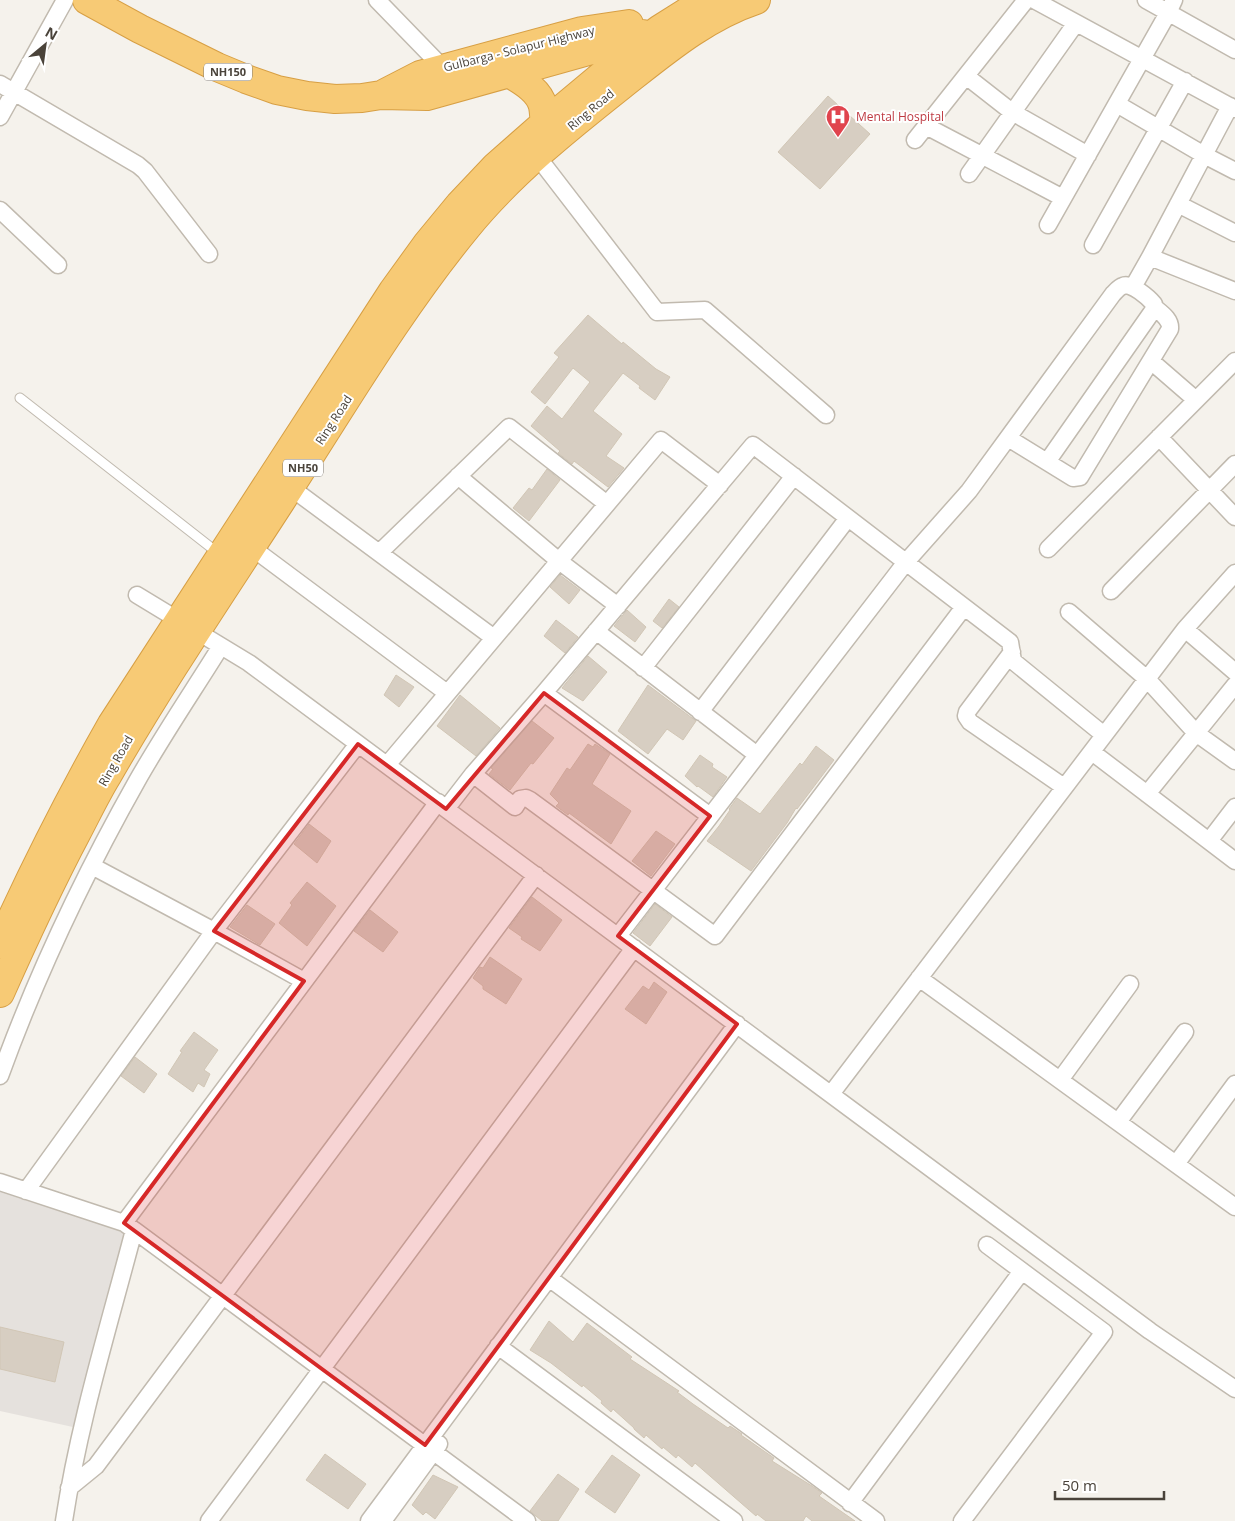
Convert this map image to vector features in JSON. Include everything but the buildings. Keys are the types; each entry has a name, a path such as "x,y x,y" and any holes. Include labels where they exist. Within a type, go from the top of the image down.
{"highway":[{"name":"Gulbarga - Solapur Highway","path":"87,0 216,67 246,79 277,90 335,99 362,98 381,94 420,75 582,31 639,22 660,29"},
{"name":"Ring Road","path":"0,944 32,874 112,724 251,547 390,333 474,218 500,190 537,156 678,40 706,11 737,6 756,0"},
{"name":"Gulbarga - Solapur Highway","path":"381,94 427,96 588,51 660,29 706,11"},
{"name":"Ring Road","path":"0,993 31,922 105,779 170,671 188,626 221,555 388,299 427,244 460,204 495,167 544,122 660,29"},
{"path":"509,73 528,85 537,95 543,105 544,122"}],"street":[{"path":"0,118 66,0"},
{"path":"377,0 444,69"},
{"path":"915,140 1026,0"},
{"path":"1034,0 1232,107 1133,287"},
{"path":"1146,0 1171,7 1235,50"},
{"path":"1048,226 1171,7"},
{"path":"969,174 1076,23"},
{"path":"966,76 1012,112 1088,155"},
{"path":"1093,246 1185,81"},
{"path":"0,84 15,91 138,165 145,171 209,254"},
{"path":"1116,104 1235,171"},
{"path":"926,126 1064,198"},
{"path":"537,156 657,312 705,310 826,415"},
{"path":"1178,204 1235,232"},
{"path":"0,210 58,265"},
{"path":"1150,257 1235,292"},
{"path":"618,936 906,562 969,491 1113,294 1123,285 1133,287 1151,300 1154,307 1171,324 1151,361 1080,477 1073,478 1008,438"},
{"path":"1047,462 1152,314 1154,307"},
{"path":"1151,361 1196,400"},
{"path":"1048,549 1235,361"},
{"path":"379,553 509,427 607,504"},
{"path":"1159,437 1235,518"},
{"path":"387,765 661,440 720,485"},
{"path":"64,1521 82,1429 129,1227 304,981 442,806 473,774 544,693 753,445 1010,642 1013,661 1104,735"},
{"path":"1111,592 1235,464"},
{"path":"458,476 559,561 618,606"},
{"path":"643,668 794,476"},
{"path":"290,487 494,638"},
{"path":"700,712 848,518"},
{"path":"251,547 447,694"},
{"path":"831,1094 1147,679 1185,630 1235,573"},
{"path":"137,595 249,662 1150,1331 1235,1389"},
{"path":"473,774 515,807 520,799 526,798 530,800 715,936 964,606"},
{"path":"1069,612 1147,679 1196,733 1235,761"},
{"path":"1185,630 1235,672"},
{"path":"596,631 757,755"},
{"path":"0,1076 53,946 92,866 138,780 221,646"},
{"path":"1012,652 967,712 967,720 1064,788"},
{"path":"1147,794 1235,685"},
{"path":"544,693 710,816"},
{"path":"26,1191 214,931 358,744"},
{"path":"1092,752 1235,861"},
{"path":"1209,841 1235,807"},
{"path":"92,866 304,981"},
{"path":"69,1488 96,1466 536,875"},
{"path":"209,1521 634,948"},
{"path":"919,978 1235,1207"},
{"path":"1060,1080 1130,984"},
{"path":"368,1521 429,1449 742,1028"},
{"path":"1118,1122 1185,1032"},
{"path":"1176,1164 1235,1084"},
{"path":"0,1182 129,1227 527,1521"},
{"path":"962,1521 1104,1332 987,1244"},
{"path":"850,1503 1022,1271"},
{"path":"553,1281 876,1521"},
{"path":"503,1350 734,1521"},
{"path":"383,1521 429,1449"}],"lane":[{"path":"20,398 221,555"}],"highlighted area":[{"path":"544,693 710,816 618,936 737,1024 425,1445 124,1223 304,981 214,931 358,744 446,809"}],"shaded area":[{"path":"0,1182 134,1230 82,1429 0,1411"}],"place":[{"name":"Mental Hospital","path":"838,138"}]}
